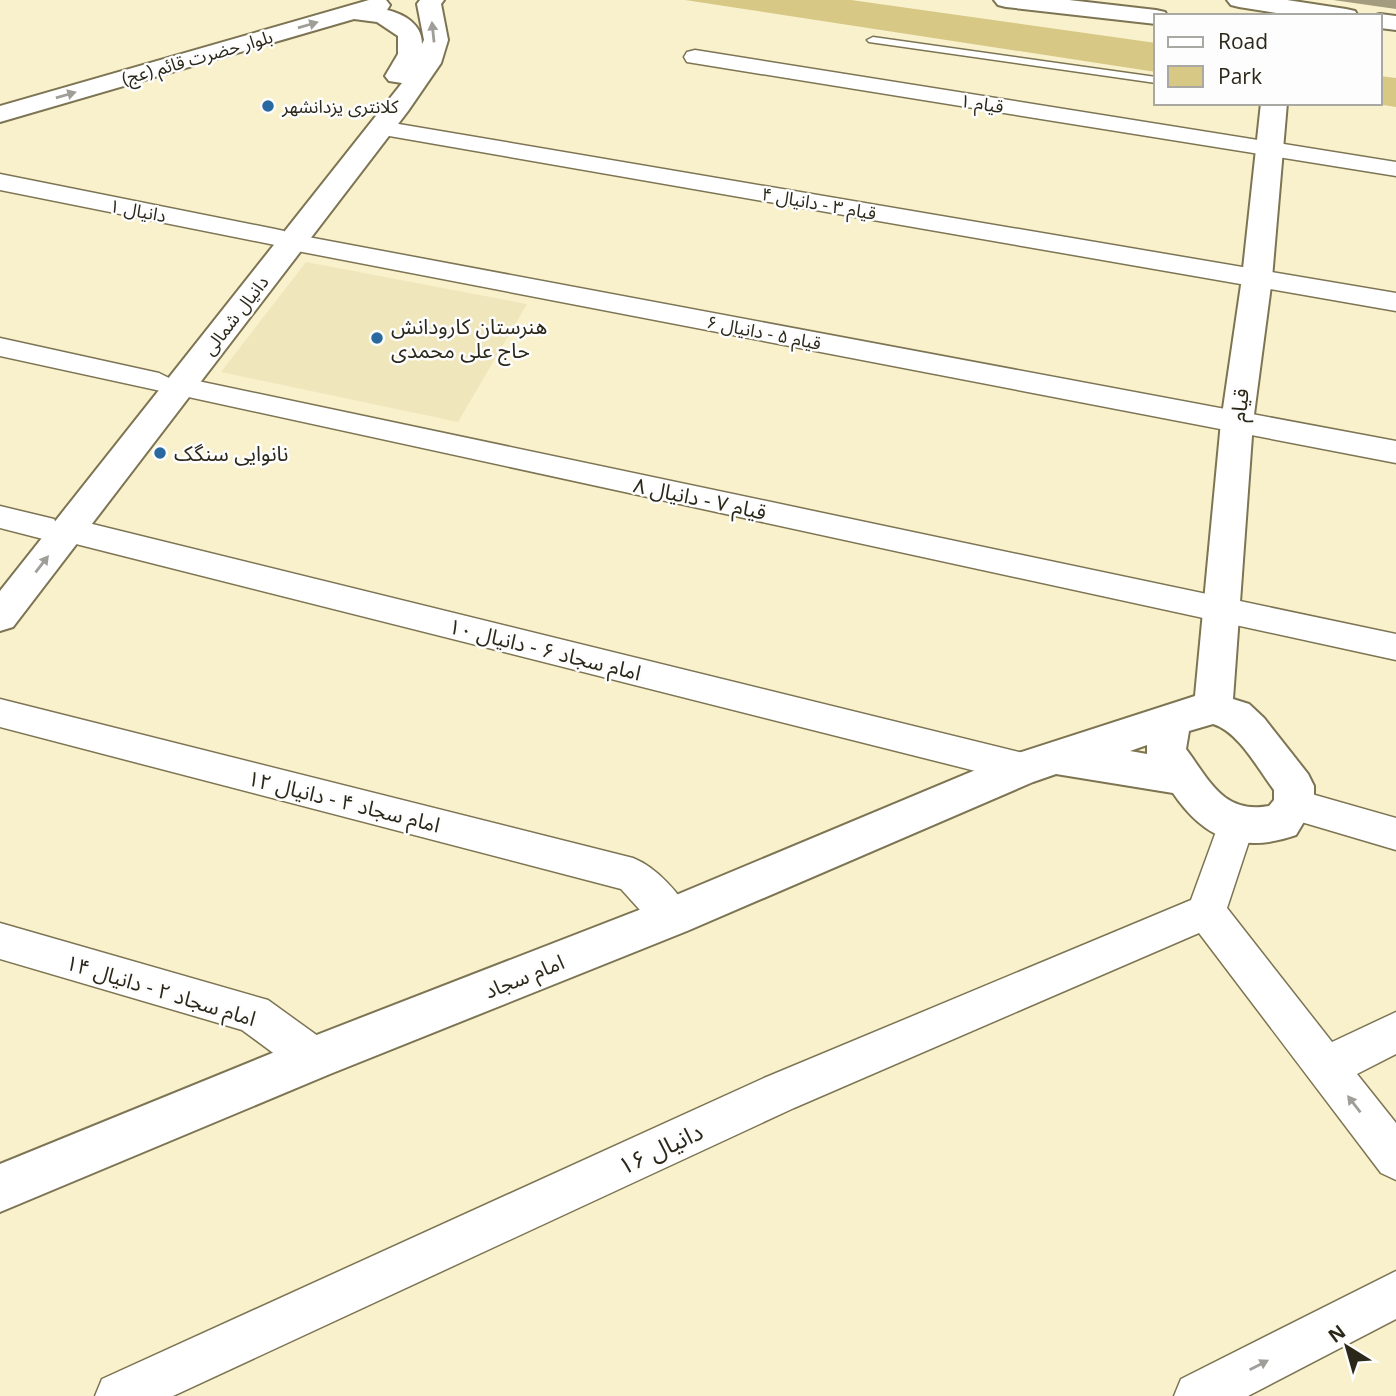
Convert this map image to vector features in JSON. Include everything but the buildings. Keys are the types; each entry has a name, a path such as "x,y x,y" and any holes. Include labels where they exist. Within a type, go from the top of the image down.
{"main road":[{"name":"بلوار حضرت قائم (عج)","path":"0,114 394,0"},
{"name":"دانیال شمالی","path":"0,617 56,528 284,239 383,103 409,76 428,63 436,40 429,4 432,0"},
{"path":"1006,0 1154,17"},
{"path":"1239,0 1333,14"},
{"name":"دانیال شمالی","path":"284,239 381,128 409,76 410,34 399,21 384,15 353,12"},
{"name":"قیام","path":"1213,708 1237,422 1256,278 1274,105"},
{"name":"دانیال شمالی","path":"0,580 56,528"},
{"path":"1213,708 1235,715 1251,729 1294,786 1294,805 1281,822 1256,828 1236,826 1213,814 1166,752 1171,722 1183,715 1213,708"},
{"name":"امام سجاد","path":"0,1188 314,1058 672,917 1035,764 1171,722"},
{"path":"1035,764 1120,765 1187,779"}],"street":[{"name":"قیام ۱","path":"695,57 1396,169"},
{"name":"قیام ۳ - دانیال ۴","path":"381,128 1396,302"},
{"name":"دانیال ۱","path":"0,182 284,239"},
{"name":"قیام ۵ - دانیال ۶","path":"284,239 1396,452"},
{"name":"قیام ۷ - دانیال ۸","path":"0,347 1396,647"},
{"name":"امام سجاد ۶ - دانیال ۱۰","path":"0,517 56,528 1035,764"},
{"name":"امام سجاد ۴ - دانیال ۱۲","path":"0,713 633,874 672,917"},
{"path":"1294,805 1396,834"},
{"path":"1236,826 1206,912 1396,1158"},
{"name":"دانیال ۱۶","path":"119,1396 779,1093 1206,912"},
{"name":"امام سجاد ۲ - دانیال ۱۴","path":"0,941 253,1014 314,1058"},
{"path":"1325,1068 1396,1032"},
{"path":"1198,1396 1396,1294"}],"lane":[{"path":"873,40 1154,79"}],"shaded area":[{"name":"هنرستان کارودانش حاج علی محمدی","path":"306,262 527,304 458,422 221,372"}],"green space":[{"path":"685,0 851,0 1154,43 1154,72"},
{"path":"1382,76 1396,78 1396,107 1382,105"}],"place":[{"name":"کلانتری یزدانشهر","path":"268,106"},
{"name":"هنرستان کارودانش حاج علی محمدی","path":"377,338"},
{"name":"نانوایی سنگک","path":"160,453"}]}
